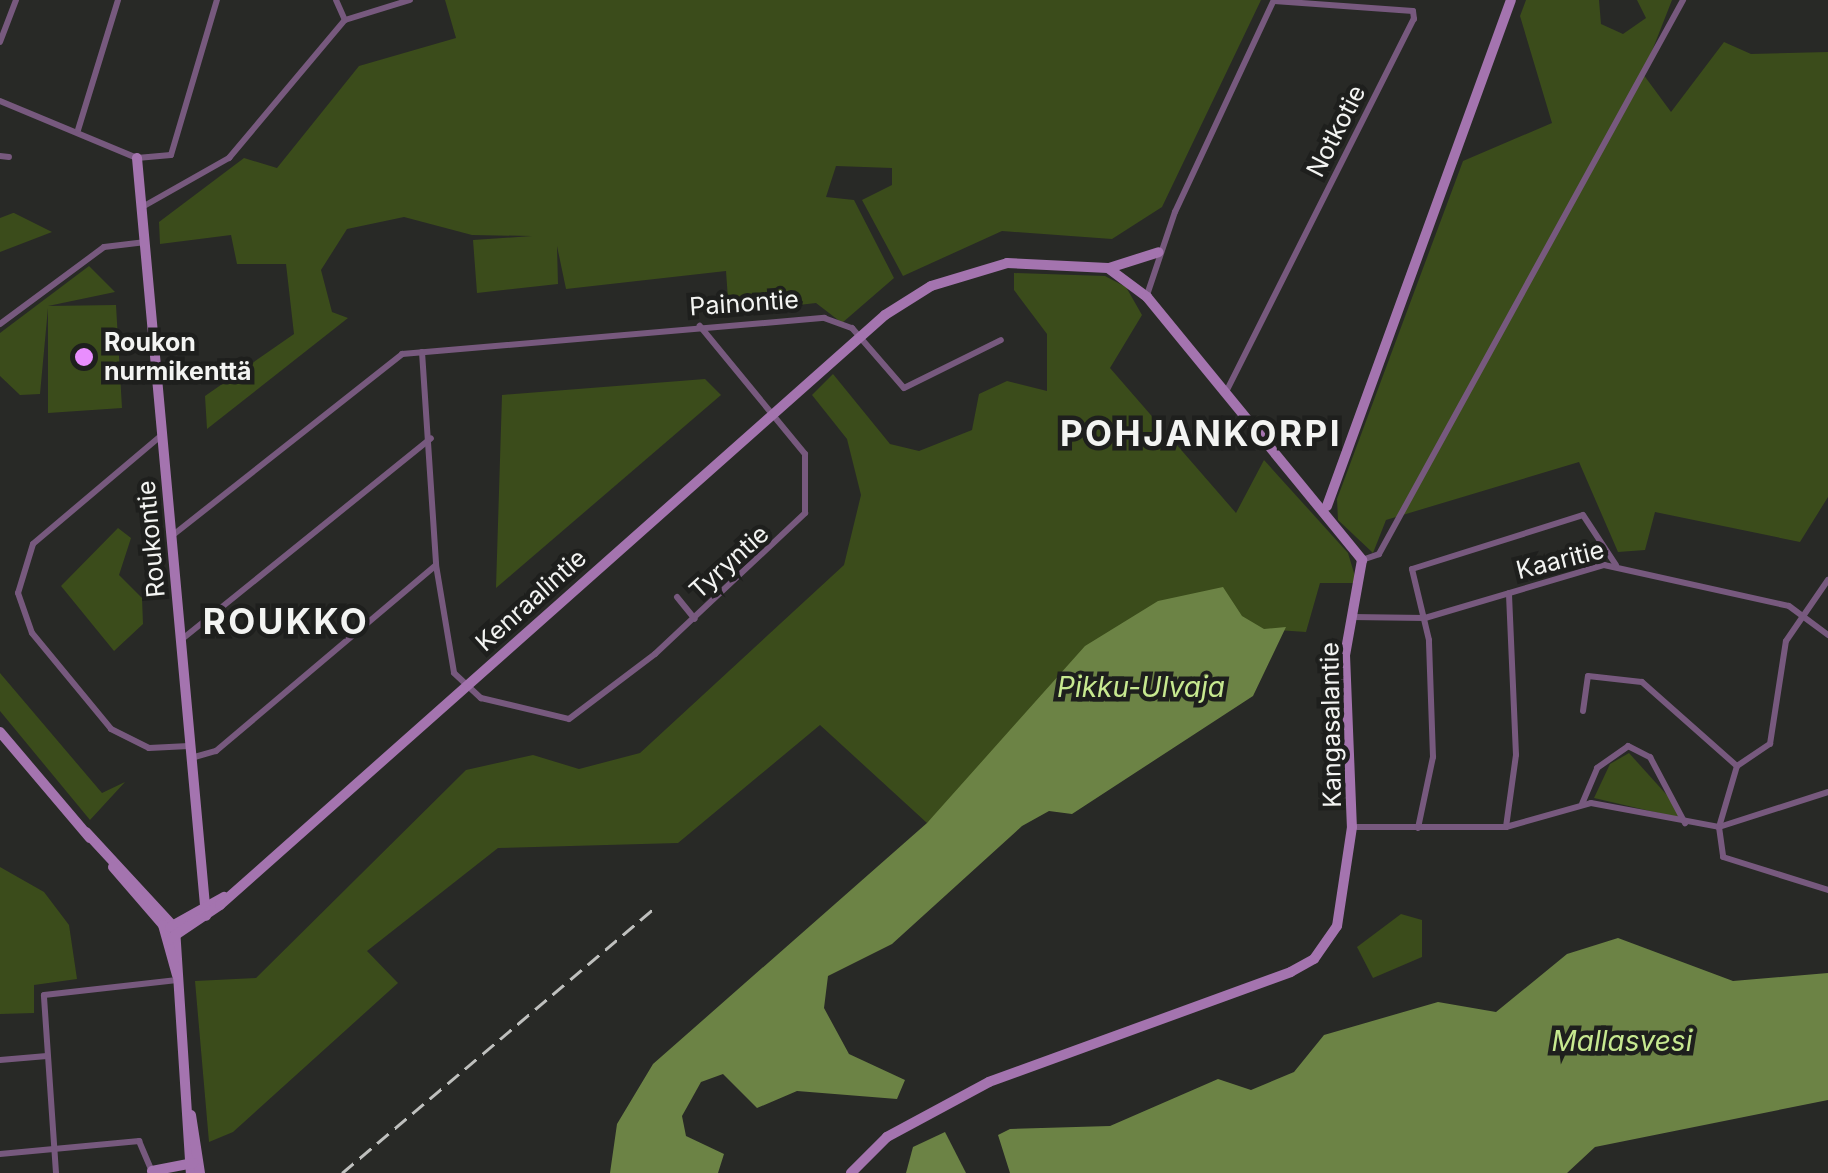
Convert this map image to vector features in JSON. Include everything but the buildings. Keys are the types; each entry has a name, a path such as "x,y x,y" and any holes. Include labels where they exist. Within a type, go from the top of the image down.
{"street":[{"path":"0,42 16,0"},
{"path":"78,130 118,0"},
{"path":"0,101 78,130 137,158 171,155 180,144 217,0"},
{"path":"336,0 344,20"},
{"path":"144,206 178,194 229,158 344,20 410,0"},
{"path":"1147,296 1159,252 1274,0"},
{"name":"Notkotie","path":"1225,394 1414,18 1413,10 1274,0"},
{"path":"1327,506 1511,0"},
{"path":"1108,268 1147,296 1225,394 1327,506 1362,560 1379,554 1684,0"},
{"name":"Roukontie","path":"137,158 204,910"},
{"path":"0,324 104,246 146,242"},
{"path":"1002,340 904,388 860,335 930,286 969,272 1042,261 1108,268 1159,252"},
{"name":"Painontie","path":"172,536 369,373 422,352 824,318 860,335"},
{"name":"Tyryntie","path":"464,686 482,698 552,719 587,713 695,619 805,513 805,454 700,326"},
{"name":"Kenraalintie","path":"174,924 230,894 860,335"},
{"path":"422,352 431,438 436,566 454,673 464,686"},
{"path":"163,434 34,544 18,594 32,633 112,729 148,748 216,751 436,566"},
{"path":"180,640 431,438"},
{"path":"1418,828 1433,770 1425,618 1410,574 1418,565 1583,515 1616,565"},
{"name":"Kangasalantie","path":"851,1173 887,1137 988,1082 1314,959 1341,911 1352,827 1351,617 1362,560"},
{"name":"Kaaritie","path":"1351,617 1425,618 1616,565 1802,613 1828,635"},
{"path":"1828,580 1802,613 1783,658 1777,728 1737,766 1719,827 1733,865 1828,890"},
{"path":"1506,827 1516,757 1509,593"},
{"path":"677,597 695,619"},
{"path":"1583,711 1588,676 1626,676 1737,766"},
{"path":"0,732 172,939"},
{"path":"1582,804 1597,768 1628,746 1659,769 1685,824"},
{"path":"1352,827 1506,827 1582,804 1719,827 1828,792"},
{"path":"0,1154 139,1141 152,1172 194,1168 172,939 174,924 86,832"},
{"name":"Kenraalintie","path":"172,939 204,910"},
{"path":"56,1173 47,1056 48,992 177,977"},
{"path":"0,1060 47,1056"}],"shaded area":[{"path":"445,0 1261,0 1162,207 1112,239 1002,231 903,276 862,200 892,185 892,168 836,166 826,197 854,200 894,278 842,323 816,303 729,313 726,271 566,289 557,246 558,284 477,293 473,240 532,236 472,235 404,217 347,229 321,270 332,312 348,318 207,429 205,396 294,334 286,264 237,264 231,235 160,244 159,222 244,158 277,168 359,66 456,38"},
{"path":"1526,0 1599,0 1601,24 1623,34 1646,18 1637,0 1672,0 1643,74 1671,112 1724,42 1751,54 1828,52 1828,497 1800,542 1655,512 1645,550 1618,552 1579,462 1386,520 1373,553 1338,520 1337,499 1463,161 1552,123 1520,16"},
{"path":"13,213 52,232 0,252 0,218"},
{"name":"Roukon nurmikenttä","path":"89,266 115,292 48,306 116,305 122,408 48,413 48,308 40,394 20,395 0,376 0,333"},
{"path":"1014,273 1105,276 1126,287 1142,315 1110,368 1236,513 1264,460 1348,553 1357,583 1320,583 1306,632 1264,629 992,759 927,823 820,725 678,843 498,848 367,951 398,983 233,1132 209,1142 195,981 256,978 466,770 533,755 579,769 640,753 844,565 861,495 847,439 812,395 833,374 890,444 919,451 972,430 979,394 1007,381 1047,391 1047,334 1014,290"},
{"path":"705,379 721,395 496,588 502,395"},
{"path":"118,528 131,538 119,575 142,598 143,624 114,651 61,586"},
{"path":"0,673 102,793 125,782 90,820 0,711"},
{"path":"1629,753 1675,804 1680,818 1594,798 1610,764"},
{"path":"0,867 44,892 69,925 77,979 34,985 34,1013 0,1014"},
{"path":"1401,914 1422,920 1422,957 1373,978 1357,947"}],"water":[{"name":"Pikku-Ulvaja","path":"1223,587 1242,616 1264,629 1286,627 1253,696 1072,814 1049,811 1022,826 892,944 828,976 824,1008 849,1054 905,1080 897,1099 797,1091 757,1108 723,1074 701,1082 682,1116 686,1136 724,1154 718,1173 610,1173 617,1124 653,1064 927,823 1085,646 1158,601"},
{"name":"Mallasvesi","path":"1618,938 1733,981 1828,973 1828,1100 1595,1147 1567,1173 1010,1173 998,1135 1010,1129 1110,1126 1218,1079 1251,1090 1294,1072 1324,1035 1438,1002 1496,1012 1567,954"},
{"path":"945,1132 966,1173 906,1173 913,1147"}],"railway":[{"path":"342,1173 656,907"}],"place":[{"name":"Roukon nurmikenttä","path":"84,357"}],"district":[{"name":"POHJANKORPI","path":"1201,433"},
{"name":"ROUKKO","path":"286,621"}]}
